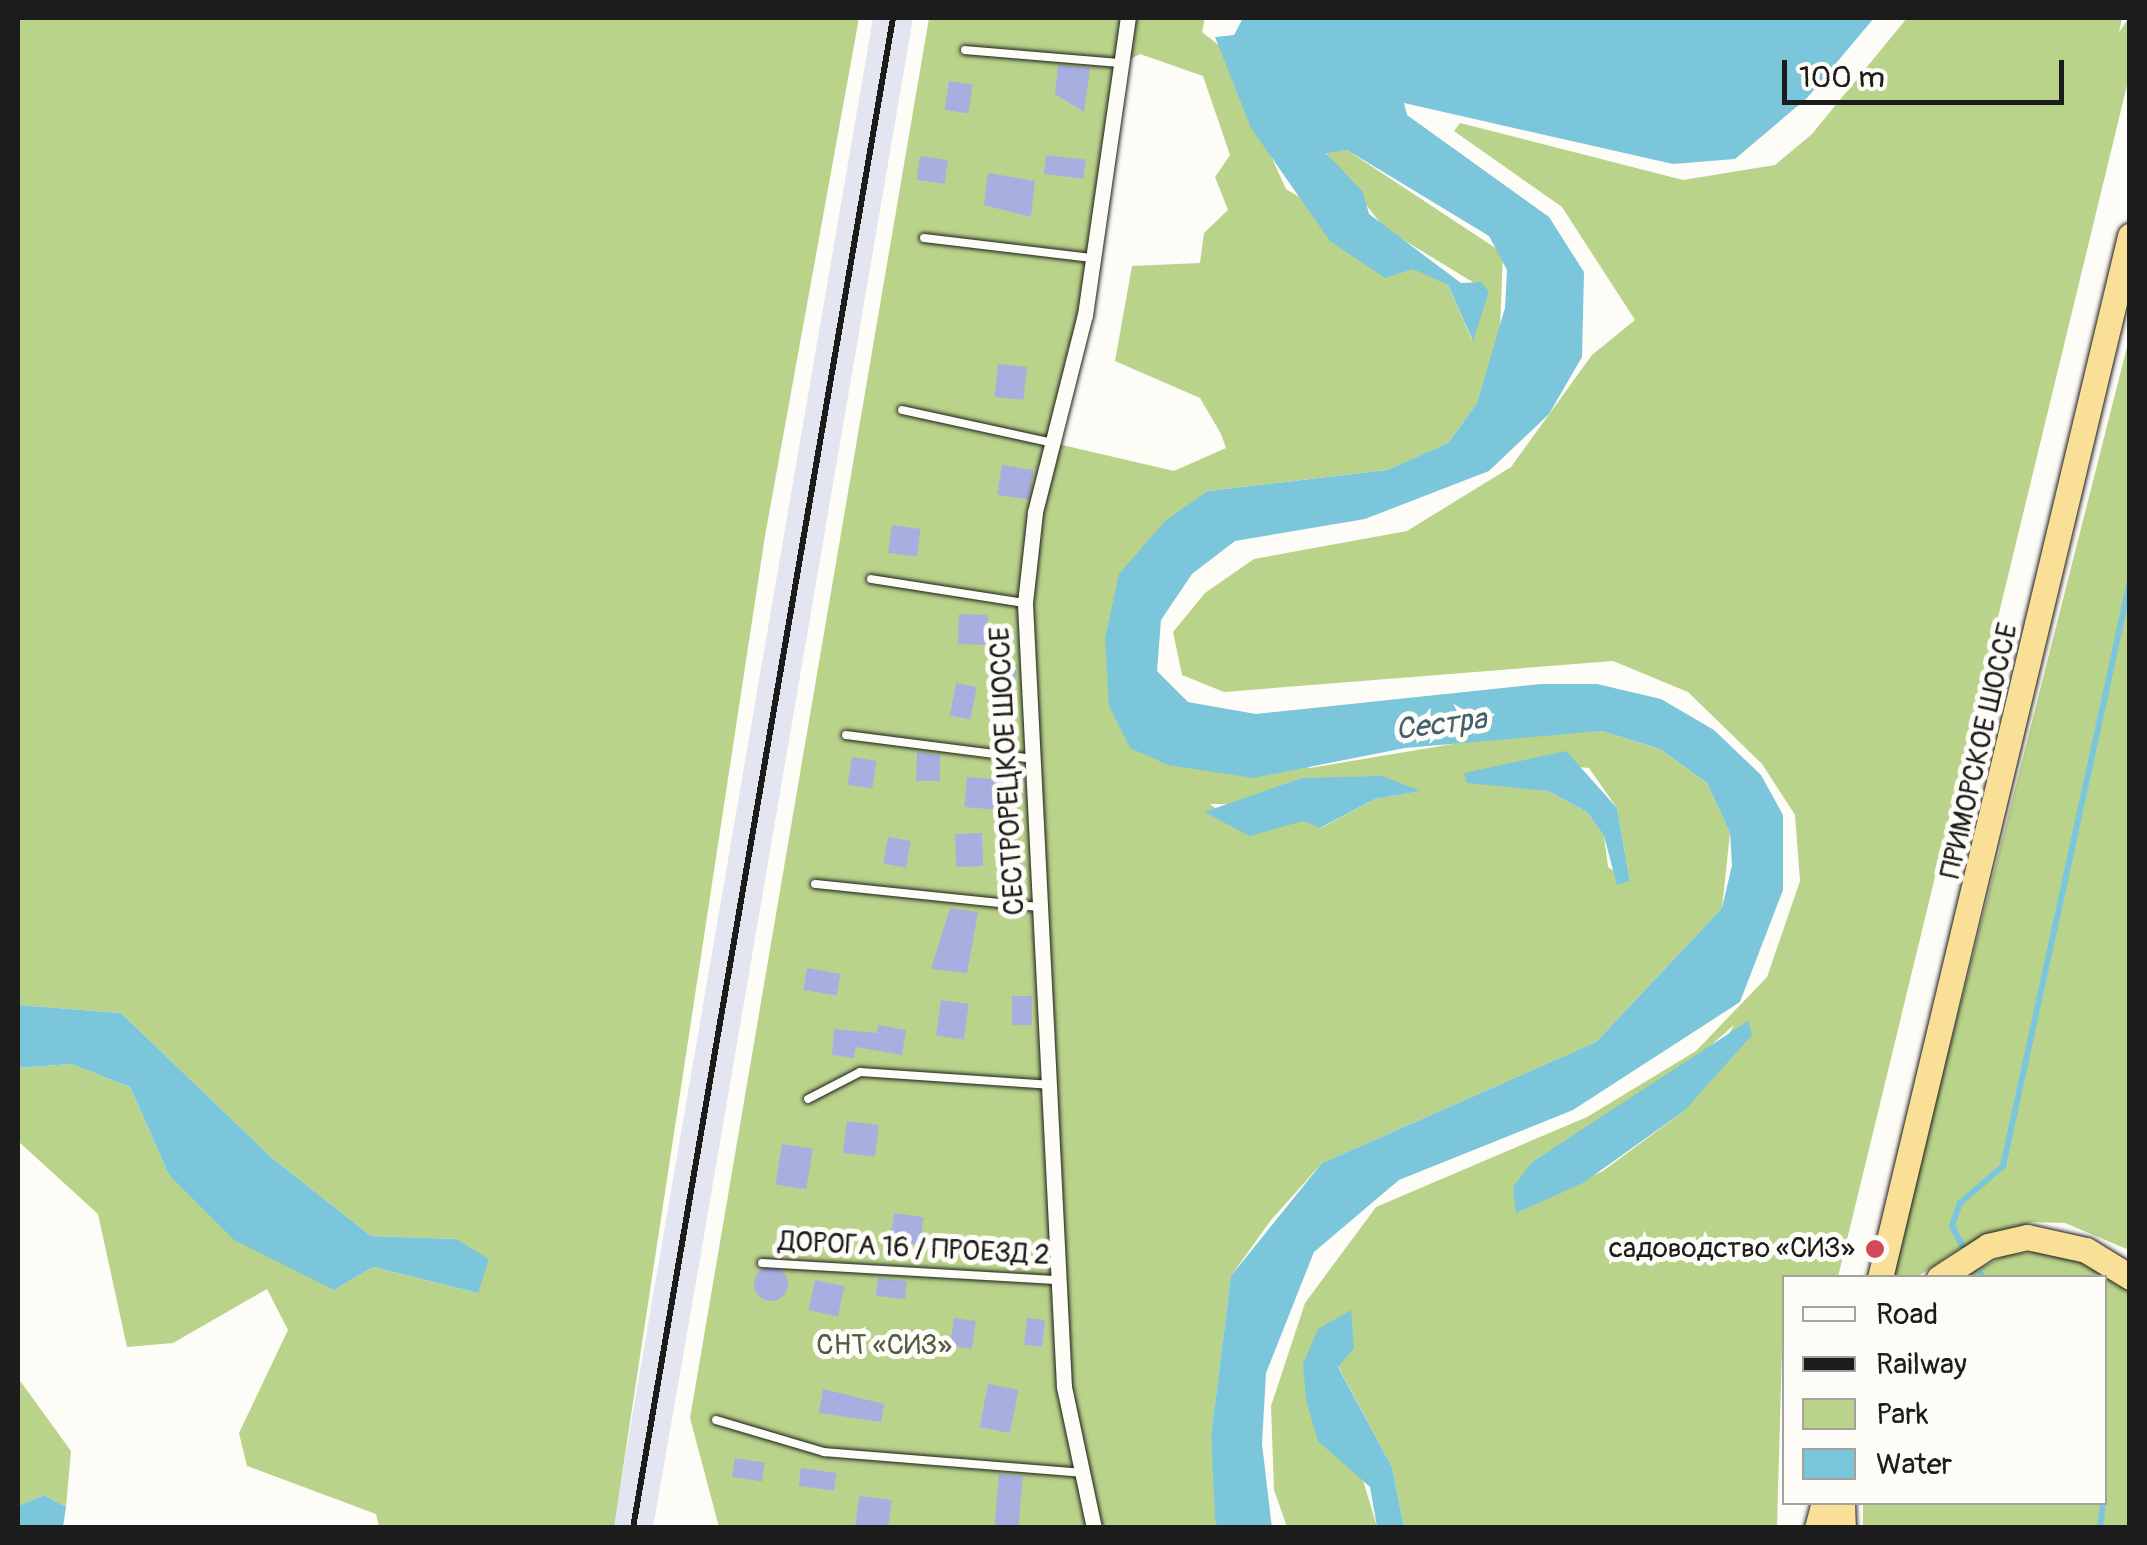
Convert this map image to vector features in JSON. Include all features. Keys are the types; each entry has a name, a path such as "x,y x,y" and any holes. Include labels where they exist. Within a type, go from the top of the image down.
{"highway":[{"name":"ПРИМОРСКОЕ ШОССЕ","path":"1881,1275 2130,236"},
{"path":"1943,1275 1988,1246 2027,1236 2086,1250 2130,1277"}],"street":[{"name":"СЕСТРОРЕЦКОЕ ШОССЕ","path":"1094,1528 1064,1387 1064,1280 1026,758 1024,603 1036,512 1058,444 1092,258 1128,18"}],"lane":[{"path":"965,50 1121,64"},
{"path":"924,238 1092,258"},
{"path":"902,410 1058,444"},
{"path":"871,579 1024,603"},
{"path":"846,735 1026,758"},
{"path":"815,884 1039,907"},
{"path":"808,1098 860,1072 1049,1086"},
{"name":"ДОРОГА 16 / ПРОЕЗД 2","path":"762,1263 1064,1280"},
{"path":"716,1420 824,1452 1084,1473"}],"shaded area":[{"path":"873,18 913,18 695,1288 653,1527 613,1528"}],"green space":[{"path":"18,18 859,18 765,536 614,1527 379,1527 376,1514 247,1466 239,1433 288,1330 267,1289 173,1343 127,1347 98,1214 18,1141 18,1068 71,1064 130,1087 169,1175 334,1290 373,1267 478,1293 456,1239 371,1236 271,1157 121,1013 18,1005"},
{"name":"СНТ «СИЗ»","path":"929,18 1205,18 1202,32 1221,47 1286,189 1448,285 1472,340 1489,292 1384,228 1326,152 1347,150 1503,253 1500,331 1477,403 1448,443 1387,470 1208,491 1109,705 1310,768 1512,734 1602,731 1660,749 1707,783 1730,833 1722,908 1596,1042 1322,1163 1271,1220 1231,1276 1211,1436 1217,1527 719,1527 690,1418","holes":["1140,54 1203,76 1230,155 1215,177 1228,210 1204,233 1200,263 1132,266 1115,361 1200,398 1221,434 1226,448 1174,471 1058,444 1121,64","1529,763 1589,768 1617,808 1630,881 1608,867 1604,836 1587,812 1548,791 1465,773","1302,778 1420,791 1375,799 1321,828 1303,820 1250,835 1210,804 1238,804"]},
{"path":"1907,18 2122,18 2119,32 2129,18 2129,77 1838,1275 1782,1275 1777,1527 1404,1527 1392,1467 1318,1329 1377,1527 1287,1527 1274,1490 1271,1406 1305,1303 1376,1207 1587,1117 1696,1051 1767,977 1800,881 1795,815 1762,764 1688,692 1613,661 1224,692 1182,675 1173,632 1205,593 1254,559 1407,531 1511,467 1592,355 1635,320 1562,207 1454,131 1460,123 1683,180 1775,165 1812,134","holes":["1734,1025 1684,1111 1603,1171 1543,1198 1532,1162 1686,1067"]},
{"path":"2129,339 2129,1250 2065,1223 2032,1222 1959,1249 1920,1275 1892,1275"},
{"path":"2044,1251 2079,1258 2129,1288 2129,1527 1863,1528 1863,1505 2107,1505 2107,1275 1968,1275 2005,1255"},
{"path":"18,1378 71,1451 66,1507 44,1495 18,1506"}],"water":[{"name":"Сестра","path":"1243,18 1874,18 1807,98 1735,159 1673,164 1404,103 1407,115 1549,217 1584,272 1582,357 1549,414 1489,471 1365,519 1235,541 1192,574 1161,620 1157,671 1188,702 1256,714 1541,684 1597,684 1661,699 1714,730 1761,775 1783,815 1783,890 1740,1002 1573,1110 1399,1180 1314,1252 1266,1373 1262,1444 1272,1528 1217,1527 1215,1517 1211,1436 1231,1276 1322,1163 1596,1042 1722,908 1732,865 1730,833 1707,783 1660,749 1602,731 1405,748 1253,778 1168,765 1130,748 1109,706 1105,638 1119,574 1166,520 1208,491 1387,470 1448,443 1477,403 1505,308 1507,270 1489,236 1347,150 1326,153 1363,192 1369,214 1461,283 1481,282 1489,292 1473,341 1448,285 1413,269 1385,278 1330,241 1251,128 1215,37 1234,35"},
{"path":"1566,751 1617,808 1630,881 1617,885 1604,836 1587,812 1548,791 1467,783 1464,773"},
{"path":"1382,776 1421,791 1375,799 1320,828 1303,821 1250,836 1204,812 1302,778"},
{"path":"18,1005 121,1013 271,1157 371,1236 456,1239 489,1259 478,1293 373,1267 334,1290 234,1240 169,1175 130,1087 71,1064 18,1068"},
{"path":"1748,1021 1752,1035 1684,1111 1583,1183 1516,1213 1513,1187 1532,1162"},
{"path":"1351,1310 1354,1348 1338,1367 1392,1467 1404,1527 1377,1527 1370,1487 1318,1441 1306,1400 1303,1364 1318,1329"},
{"path":"44,1495 66,1507 63,1527 18,1527 18,1506"}],"building":[{"path":"1058,65 1090,68 1084,112 1055,94"},
{"path":"949,81 973,85 968,113 944,110"},
{"path":"1046,155 1086,160 1083,179 1044,174"},
{"path":"920,156 948,160 944,184 917,180"},
{"path":"988,173 1035,181 1031,217 984,205"},
{"path":"998,364 1027,367 1023,400 995,397"},
{"path":"1002,465 1034,470 1029,500 997,495"},
{"path":"892,525 921,529 917,557 888,553"},
{"path":"959,614 988,615 987,645 958,644"},
{"path":"1001,663 1017,665 1013,693 998,691"},
{"path":"956,683 977,687 970,719 950,715"},
{"path":"917,752 940,755 940,781 916,781"},
{"path":"852,757 877,761 872,789 848,785"},
{"path":"967,777 1005,780 1002,810 964,807"},
{"path":"982,833 983,866 956,867 955,834"},
{"path":"888,837 911,841 906,868 883,864"},
{"path":"950,908 978,912 967,973 931,969"},
{"path":"807,968 840,974 837,996 803,990"},
{"path":"1012,996 1032,996 1032,1025 1012,1025"},
{"path":"941,1000 969,1004 964,1040 936,1036"},
{"path":"878,1025 906,1030 902,1055 856,1047 854,1058 832,1055 834,1029 877,1033"},
{"path":"847,1121 879,1125 875,1157 843,1153"},
{"path":"782,1144 813,1149 806,1189 776,1184"},
{"path":"894,1213 924,1217 920,1245 890,1241"},
{"path":"771,1267 783,1272 788,1284 783,1296 771,1301 759,1296 754,1284 759,1272"},
{"path":"878,1278 907,1281 905,1299 876,1296"},
{"path":"815,1280 844,1286 838,1317 809,1310"},
{"path":"954,1318 976,1321 972,1349 950,1346"},
{"path":"1027,1318 1045,1320 1042,1347 1024,1345"},
{"path":"988,1384 1018,1390 1010,1433 980,1427"},
{"path":"823,1389 884,1404 881,1422 819,1413"},
{"path":"735,1458 765,1463 762,1481 732,1477"},
{"path":"801,1468 837,1473 834,1491 798,1486"},
{"path":"999,1474 1023,1476 1018,1528 994,1528"},
{"path":"859,1496 892,1500 888,1528 855,1528"}],"waterway":[{"path":"1962,1245 1952,1226 1960,1203 2003,1166 2130,581"},
{"path":"2100,1528 2103,1505"}],"railway":[{"path":"633,1528 893,18"}],"place":[{"name":"садоводство «СИЗ»","path":"1875,1249"}]}
